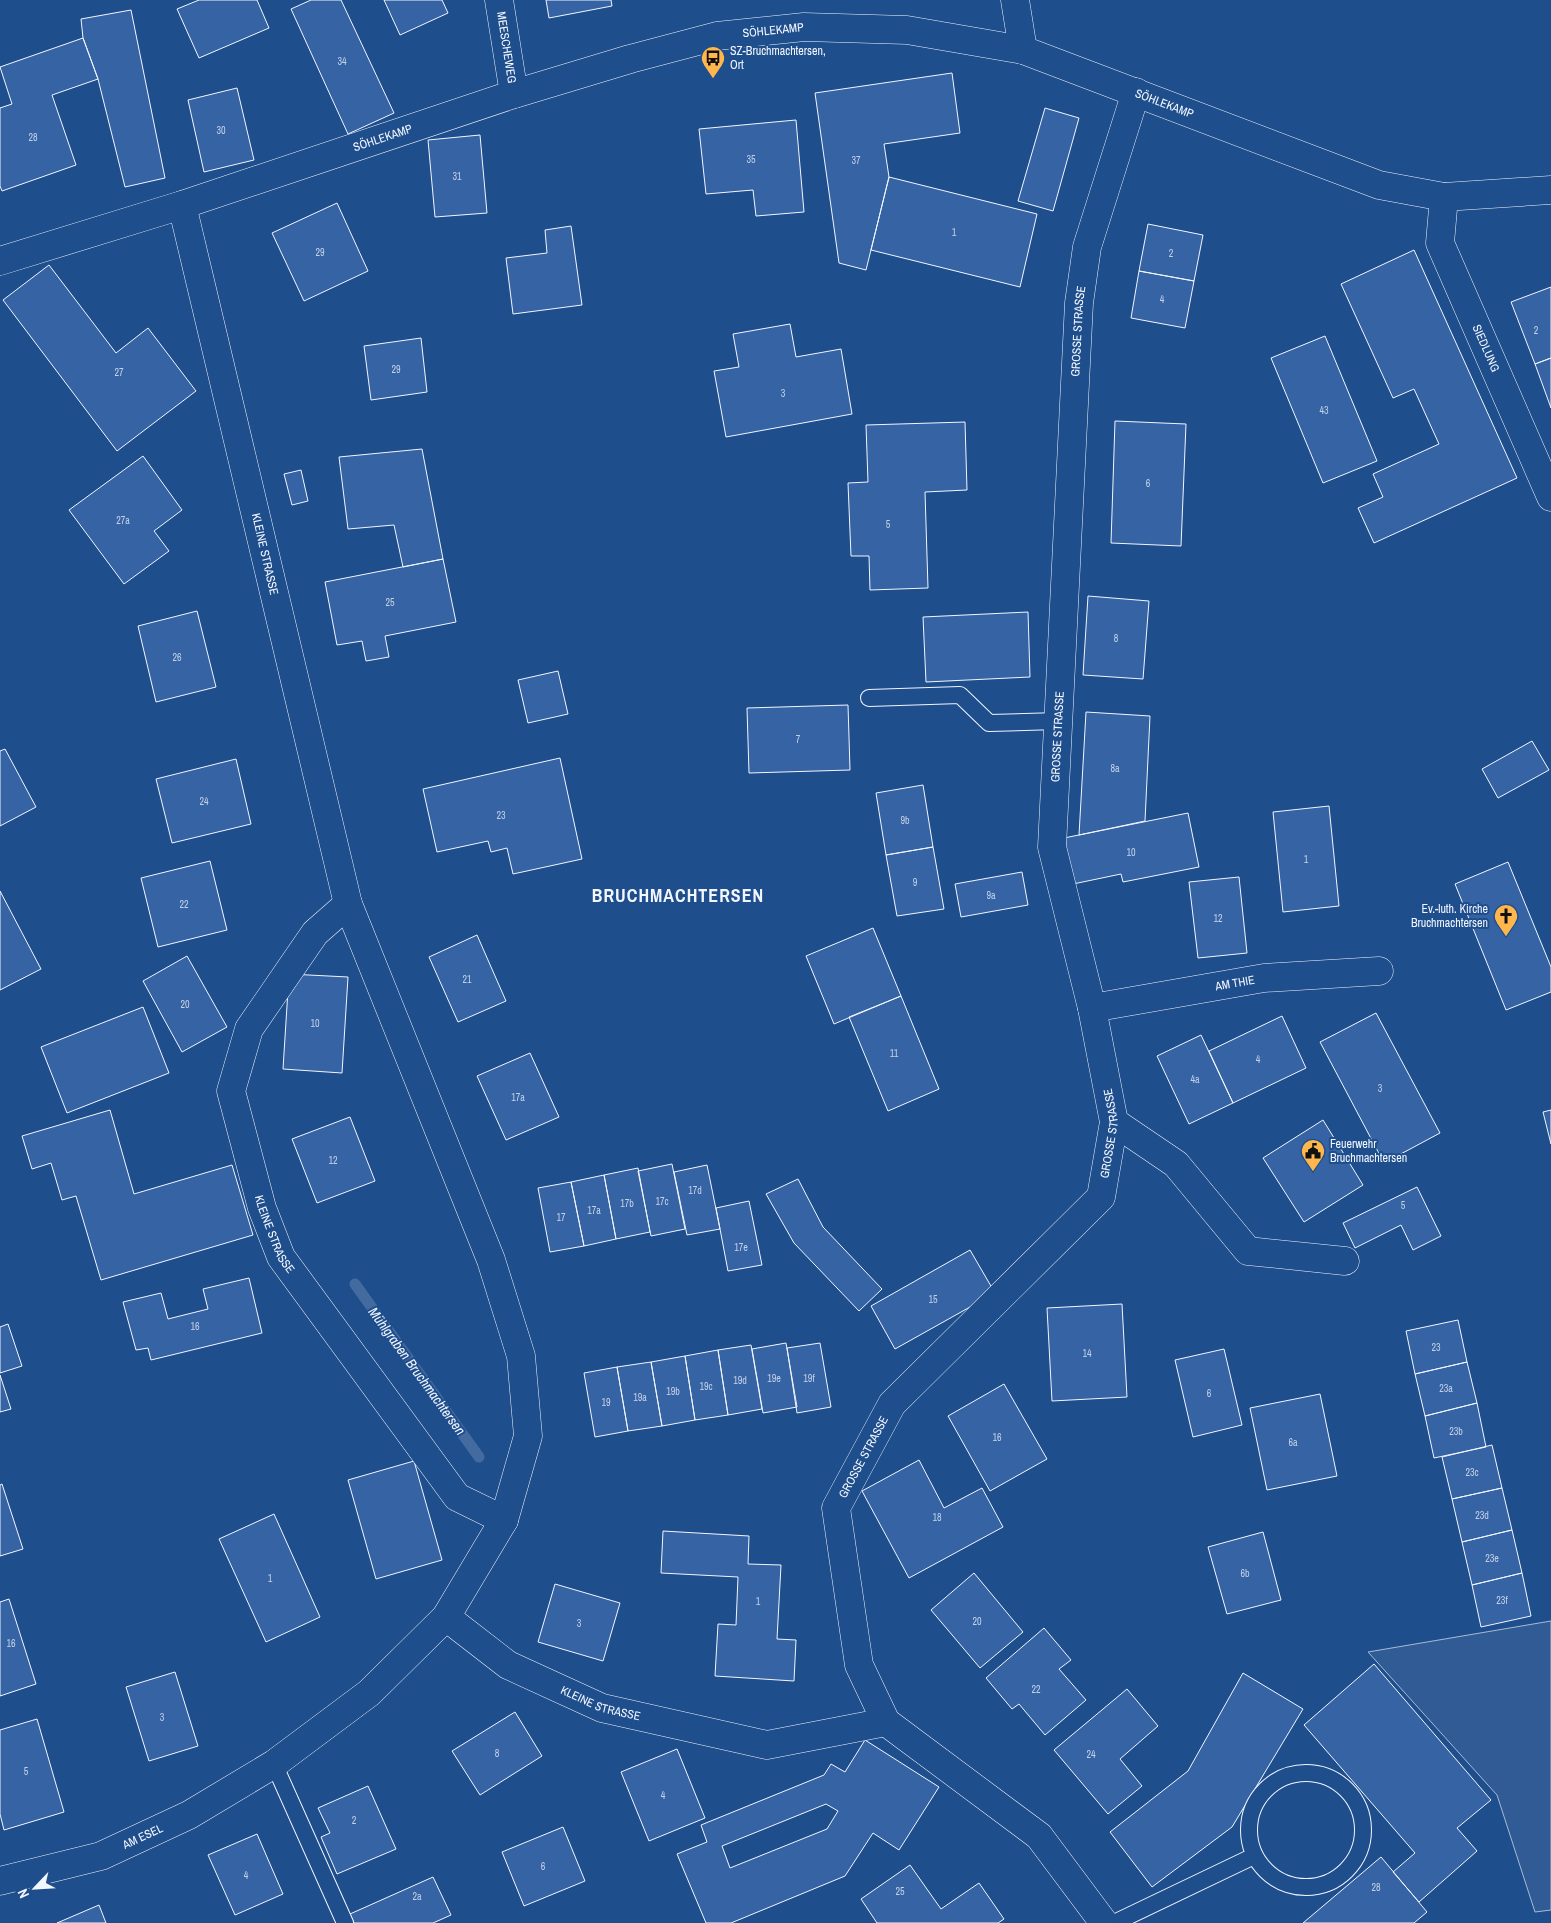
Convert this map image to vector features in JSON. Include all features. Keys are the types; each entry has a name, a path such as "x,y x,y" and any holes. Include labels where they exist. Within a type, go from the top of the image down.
{"street":[{"name":"MEESCHEWEG","path":"499,0 514,94"},
{"path":"1015,0 1023,50"},
{"name":"SÖHLEKAMP","path":"0,261 182,205 514,94 717,36 804,27 908,30 1023,50 1380,185 1444,197 1551,190"},
{"name":"GROSSE STRASSE","path":"1104,1923 1039,1836 886,1722 859,1665 836,1508 892,1404 1101,1197 1114,1122 1092,1008 1052,847 1079,304 1087,247 1136,92"},
{"name":"SIEDLUNG","path":"1444,197 1440,243 1551,497"},
{"name":"KLEINE STRASSE","path":"182,205 348,904 491,1260 521,1356 528,1436 504,1520 446,1617 508,1665 602,1708 766,1745 886,1722"},
{"name":"KLEINE STRASSE","path":"348,904 316,933 249,1029 231,1090 262,1208 281,1256 457,1497 504,1520"},
{"name":"AM THIE","path":"1092,1008 1264,978 1379,971"},
{"path":"1114,1122 1176,1164 1248,1251 1344,1262"},
{"name":"AM ESEL","path":"0,1881 101,1856 189,1815 274,1764 369,1693 446,1617"}],"lane":[{"path":"869,698 960,695 989,722 1058,722"},
{"path":"274,1764 345,1923"},
{"path":"1303,1773 1322,1775 1340,1784 1353,1797 1361,1815 1363,1833 1359,1852 1350,1867 1335,1880 1318,1886 1299,1887 1280,1882 1265,1871 1254,1856 1248,1838 1249,1819 1256,1801 1268,1786 1285,1776 1303,1773"},
{"path":"1114,1923 1254,1856"}],"shaded area":[{"path":"1551,1621 1551,1910 1535,1912 1497,1795 1368,1652"}],"building":[{"path":"199,0 257,0 269,28 199,58 177,9"},
{"path":"311,0 341,0 394,113 348,134 291,9"},
{"path":"384,0 442,0 448,13 400,35"},
{"path":"546,0 611,0 612,6 549,18"},
{"path":"131,10 165,178 125,187 98,79 83,38 81,19"},
{"path":"83,38 98,79 52,95 76,165 2,191 0,186 0,108 12,104 0,67"},
{"path":"952,73 960,133 884,144 889,177 866,270 839,263 815,93"},
{"path":"237,88 254,160 204,172 188,100"},
{"path":"1045,108 1079,118 1053,211 1018,201"},
{"path":"796,120 804,212 756,216 753,190 706,194 699,129"},
{"path":"480,135 487,213 435,217 428,140"},
{"path":"889,177 1037,214 1020,287 871,250"},
{"path":"337,203 368,271 304,301 272,233"},
{"path":"1148,224 1203,235 1194,281 1139,271"},
{"path":"571,226 582,305 513,314 506,258 547,253 545,230"},
{"path":"1414,250 1517,478 1374,543 1358,508 1383,497 1373,474 1439,444 1414,389 1393,398 1341,284"},
{"path":"49,265 116,353 148,328 196,391 117,451 3,300"},
{"path":"1139,271 1194,281 1185,328 1131,318"},
{"path":"1551,287 1551,358 1535,364 1511,302"},
{"path":"790,324 796,357 841,349 852,414 726,437 714,371 739,367 733,334"},
{"path":"1325,336 1377,461 1323,483 1271,358"},
{"path":"421,338 427,392 371,400 364,346"},
{"path":"1551,358 1551,408 1535,364"},
{"path":"1115,421 1186,424 1181,546 1111,543"},
{"path":"965,422 967,490 925,492 928,588 870,590 869,556 851,556 848,483 868,482 866,425"},
{"path":"422,449 443,559 403,567 394,525 348,529 339,457"},
{"path":"143,456 182,510 154,531 169,551 124,584 69,510"},
{"path":"301,470 308,501 292,505 284,474"},
{"path":"443,559 456,622 385,636 389,657 366,661 362,641 337,645 325,582"},
{"path":"1088,596 1149,601 1143,679 1083,675"},
{"path":"197,611 216,687 156,702 138,626"},
{"path":"1028,612 1030,677 926,682 923,617"},
{"path":"558,671 568,714 528,723 518,680"},
{"path":"848,705 850,770 749,773 747,708"},
{"path":"1086,712 1150,716 1145,821 1079,835"},
{"path":"1532,741 1549,770 1498,798 1482,769"},
{"path":"5,749 36,807 0,826 0,751"},
{"path":"560,758 582,859 513,874 507,848 491,852 488,841 437,852 423,789"},
{"path":"236,759 251,824 172,843 156,779"},
{"path":"923,785 933,847 886,855 876,793"},
{"path":"1329,806 1339,906 1283,912 1273,812"},
{"path":"1188,813 1199,867 1123,882 1121,874 1073,884 1064,838"},
{"path":"933,847 944,909 897,916 886,855"},
{"path":"210,861 227,930 158,947 141,878"},
{"path":"1508,862 1551,967 1551,992 1506,1010 1455,884"},
{"path":"1022,872 1028,905 961,917 955,884"},
{"path":"1239,877 1247,953 1198,958 1189,882"},
{"path":"0,891 41,969 0,990"},
{"path":"873,928 901,996 834,1024 806,956"},
{"path":"477,935 506,1001 458,1022 429,957"},
{"path":"187,956 227,1027 182,1052 143,981"},
{"path":"289,974 348,977 342,1073 283,1069"},
{"path":"901,996 939,1089 888,1111 849,1017"},
{"path":"143,1007 169,1073 67,1113 41,1047"},
{"path":"1376,1013 1440,1133 1384,1163 1320,1042"},
{"path":"1282,1016 1306,1068 1233,1103 1209,1051"},
{"path":"1201,1035 1233,1103 1189,1124 1157,1056"},
{"path":"530,1053 559,1117 506,1140 477,1076"},
{"path":"110,1110 134,1194 232,1165 253,1235 101,1280 76,1196 62,1200 51,1163 32,1169 22,1136"},
{"path":"1551,1110 1551,1144 1543,1112"},
{"path":"350,1117 375,1181 317,1203 292,1139"},
{"name":"Feuerwehr Bruchmachtersen","path":"1323,1120 1363,1185 1304,1222 1263,1158"},
{"path":"672,1164 685,1229 651,1236 638,1171"},
{"path":"707,1165 720,1229 687,1235 674,1172"},
{"path":"638,1168 650,1232 616,1239 604,1175"},
{"path":"604,1175 616,1239 584,1246 571,1182"},
{"path":"798,1179 823,1227 882,1289 859,1311 794,1243 766,1194"},
{"path":"571,1182 584,1246 550,1252 538,1188"},
{"path":"1417,1187 1441,1236 1413,1250 1401,1225 1355,1248 1343,1223"},
{"path":"749,1201 762,1265 728,1271 716,1208"},
{"path":"970,1250 995,1293 895,1349 871,1306"},
{"path":"249,1278 262,1333 151,1360 148,1348 136,1350 123,1302 161,1293 168,1319 208,1309 203,1289"},
{"path":"1122,1304 1127,1397 1052,1401 1047,1308"},
{"path":"1458,1320 1467,1362 1415,1374 1406,1331"},
{"path":"8,1324 22,1366 0,1373 0,1327"},
{"path":"786,1343 797,1407 763,1413 752,1349"},
{"path":"820,1343 831,1407 797,1413 787,1348"},
{"path":"751,1345 762,1409 728,1415 718,1350"},
{"path":"1224,1349 1242,1425 1193,1437 1175,1360"},
{"path":"718,1350 728,1415 695,1420 685,1356"},
{"path":"685,1356 695,1420 662,1426 651,1362"},
{"path":"651,1362 662,1426 628,1431 617,1367"},
{"path":"1467,1362 1477,1403 1425,1416 1415,1374"},
{"path":"617,1367 628,1431 595,1437 584,1373"},
{"path":"0,1375 11,1409 0,1412"},
{"path":"1004,1384 1047,1459 990,1491 948,1416"},
{"path":"1320,1394 1337,1476 1267,1490 1250,1408"},
{"path":"1477,1403 1486,1447 1434,1458 1425,1416"},
{"path":"1492,1445 1502,1488 1452,1499 1442,1457"},
{"path":"919,1460 944,1508 982,1488 1003,1527 909,1578 862,1491"},
{"path":"414,1461 442,1560 376,1579 348,1480"},
{"path":"2,1484 23,1549 0,1556 0,1485"},
{"path":"1502,1488 1512,1530 1462,1542 1452,1499"},
{"path":"274,1514 320,1617 266,1642 219,1539"},
{"path":"1512,1530 1522,1573 1472,1585 1462,1542"},
{"path":"663,1531 749,1536 748,1564 781,1565 777,1639 796,1640 794,1681 715,1676 718,1624 736,1625 738,1577 661,1573"},
{"path":"1263,1532 1281,1600 1227,1614 1208,1547"},
{"path":"974,1573 1023,1632 980,1668 931,1610"},
{"path":"1522,1573 1531,1616 1481,1627 1472,1585"},
{"path":"555,1584 620,1603 603,1661 538,1642"},
{"path":"9,1599 36,1684 0,1696 0,1602"},
{"path":"1044,1628 1071,1660 1059,1669 1086,1700 1045,1735 1019,1704 1012,1709 986,1678"},
{"path":"1374,1664 1491,1800 1457,1828 1477,1851 1419,1902 1393,1872 1415,1853 1304,1725"},
{"path":"175,1672 198,1746 149,1761 126,1687"},
{"path":"1243,1673 1303,1709 1232,1827 1152,1887 1110,1832 1188,1771"},
{"path":"1127,1689 1158,1726 1120,1759 1142,1786 1108,1814 1054,1750"},
{"path":"515,1712 542,1756 480,1795 452,1751"},
{"path":"37,1719 64,1812 4,1830 0,1814 0,1730"},
{"path":"865,1740 939,1787 899,1850 873,1833 845,1876 731,1923 706,1923 677,1854 707,1842 701,1825 824,1775 831,1764 845,1772","holes":["826,1804 838,1811 827,1829 730,1868 722,1846"]},
{"path":"677,1749 705,1818 649,1841 621,1772"},
{"path":"368,1786 396,1849 337,1874 321,1837 330,1833 318,1808"},
{"path":"563,1827 585,1881 524,1906 502,1852"},
{"path":"257,1834 283,1894 235,1915 208,1855"},
{"path":"1381,1857 1427,1912 1414,1923 1303,1923"},
{"path":"910,1865 941,1909 979,1883 1004,1919 998,1923 877,1923 861,1899"},
{"path":"433,1877 451,1915 433,1923 354,1923 350,1914"},
{"path":"99,1905 106,1923 57,1923"}],"waterway":[{"name":"Mühlgraben Bruchmachtersen","path":"355,1284 479,1457"}],"place":[{"name":"SZ-Bruchmachtersen, Ort","path":"713,79"},
{"name":"Ev.-luth. Kirche Bruchmachtersen","path":"1506,937"},
{"name":"Feuerwehr Bruchmachtersen","path":"1313,1172"}],"district":[{"name":"BRUCHMACHTERSEN","path":"678,895"}]}
